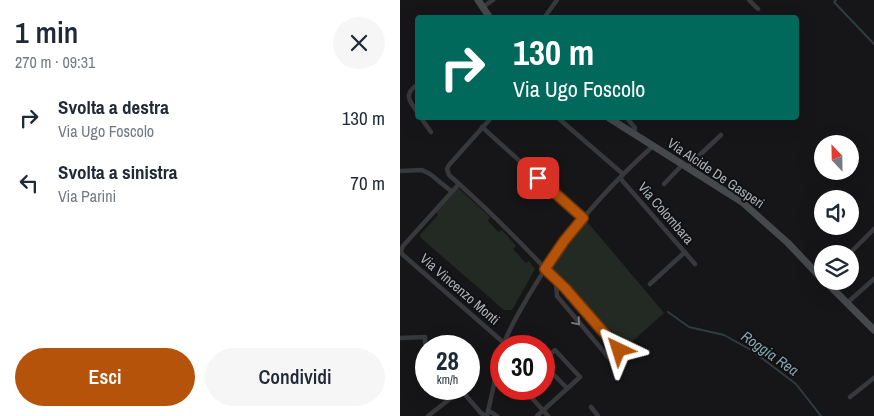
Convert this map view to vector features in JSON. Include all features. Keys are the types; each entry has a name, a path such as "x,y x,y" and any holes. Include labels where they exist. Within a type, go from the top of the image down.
{"main road":[{"path":"478,0 488,15"},
{"name":"Via Alcide De Gasperi","path":"612,120 756,212 814,270"},
{"name":"Via Alcide De Gasperi","path":"834,290 874,330"}],"street":[{"path":"483,7 493,0"},
{"path":"546,15 557,0"},
{"path":"749,0 758,9"},
{"path":"415,86 411,88 408,94 415,108"},
{"path":"422,120 430,132"},
{"path":"489,120 453,160 447,170 449,175 492,214 565,288 619,350 609,358 557,296 556,281"},
{"name":"Via Colombara","path":"560,120 622,176 695,264"},
{"path":"629,120 635,128 634,133"},
{"path":"482,127 583,218"},
{"path":"664,184 721,135"},
{"path":"509,335 519,313 564,241 622,176 653,146"},
{"path":"400,171 422,170 451,191"},
{"name":"Via Vincenzo Monti","path":"458,184 403,246 401,253 493,335"},
{"path":"858,245 874,229"},
{"path":"650,284 685,252"},
{"path":"847,303 874,279"},
{"path":"556,290 565,288"},
{"path":"400,338 415,337"},
{"path":"537,416 580,378 555,350 544,359 544,363 567,388"},
{"path":"850,397 874,378"},
{"path":"428,416 448,400"},
{"path":"470,400 486,416 490,400"},
{"path":"534,400 548,416"},
{"path":"590,407 598,416"},
{"path":"488,410 497,416"}],"shaded area":[{"path":"457,187 490,217 488,221 498,232 502,230 516,246 513,249 526,263 529,261 535,269 512,310 504,310 421,238 420,235 438,215 435,211"},
{"path":"584,218 664,313 626,347 608,328 604,331 549,268 549,265"}],"waterway":[{"path":"836,0 834,2 874,44"},
{"name":"Roggia Rea","path":"668,312 689,327 724,335 751,350 796,384 821,416"}],"route":[{"path":"538,178 583,218 545,269 565,288 619,350"}]}
